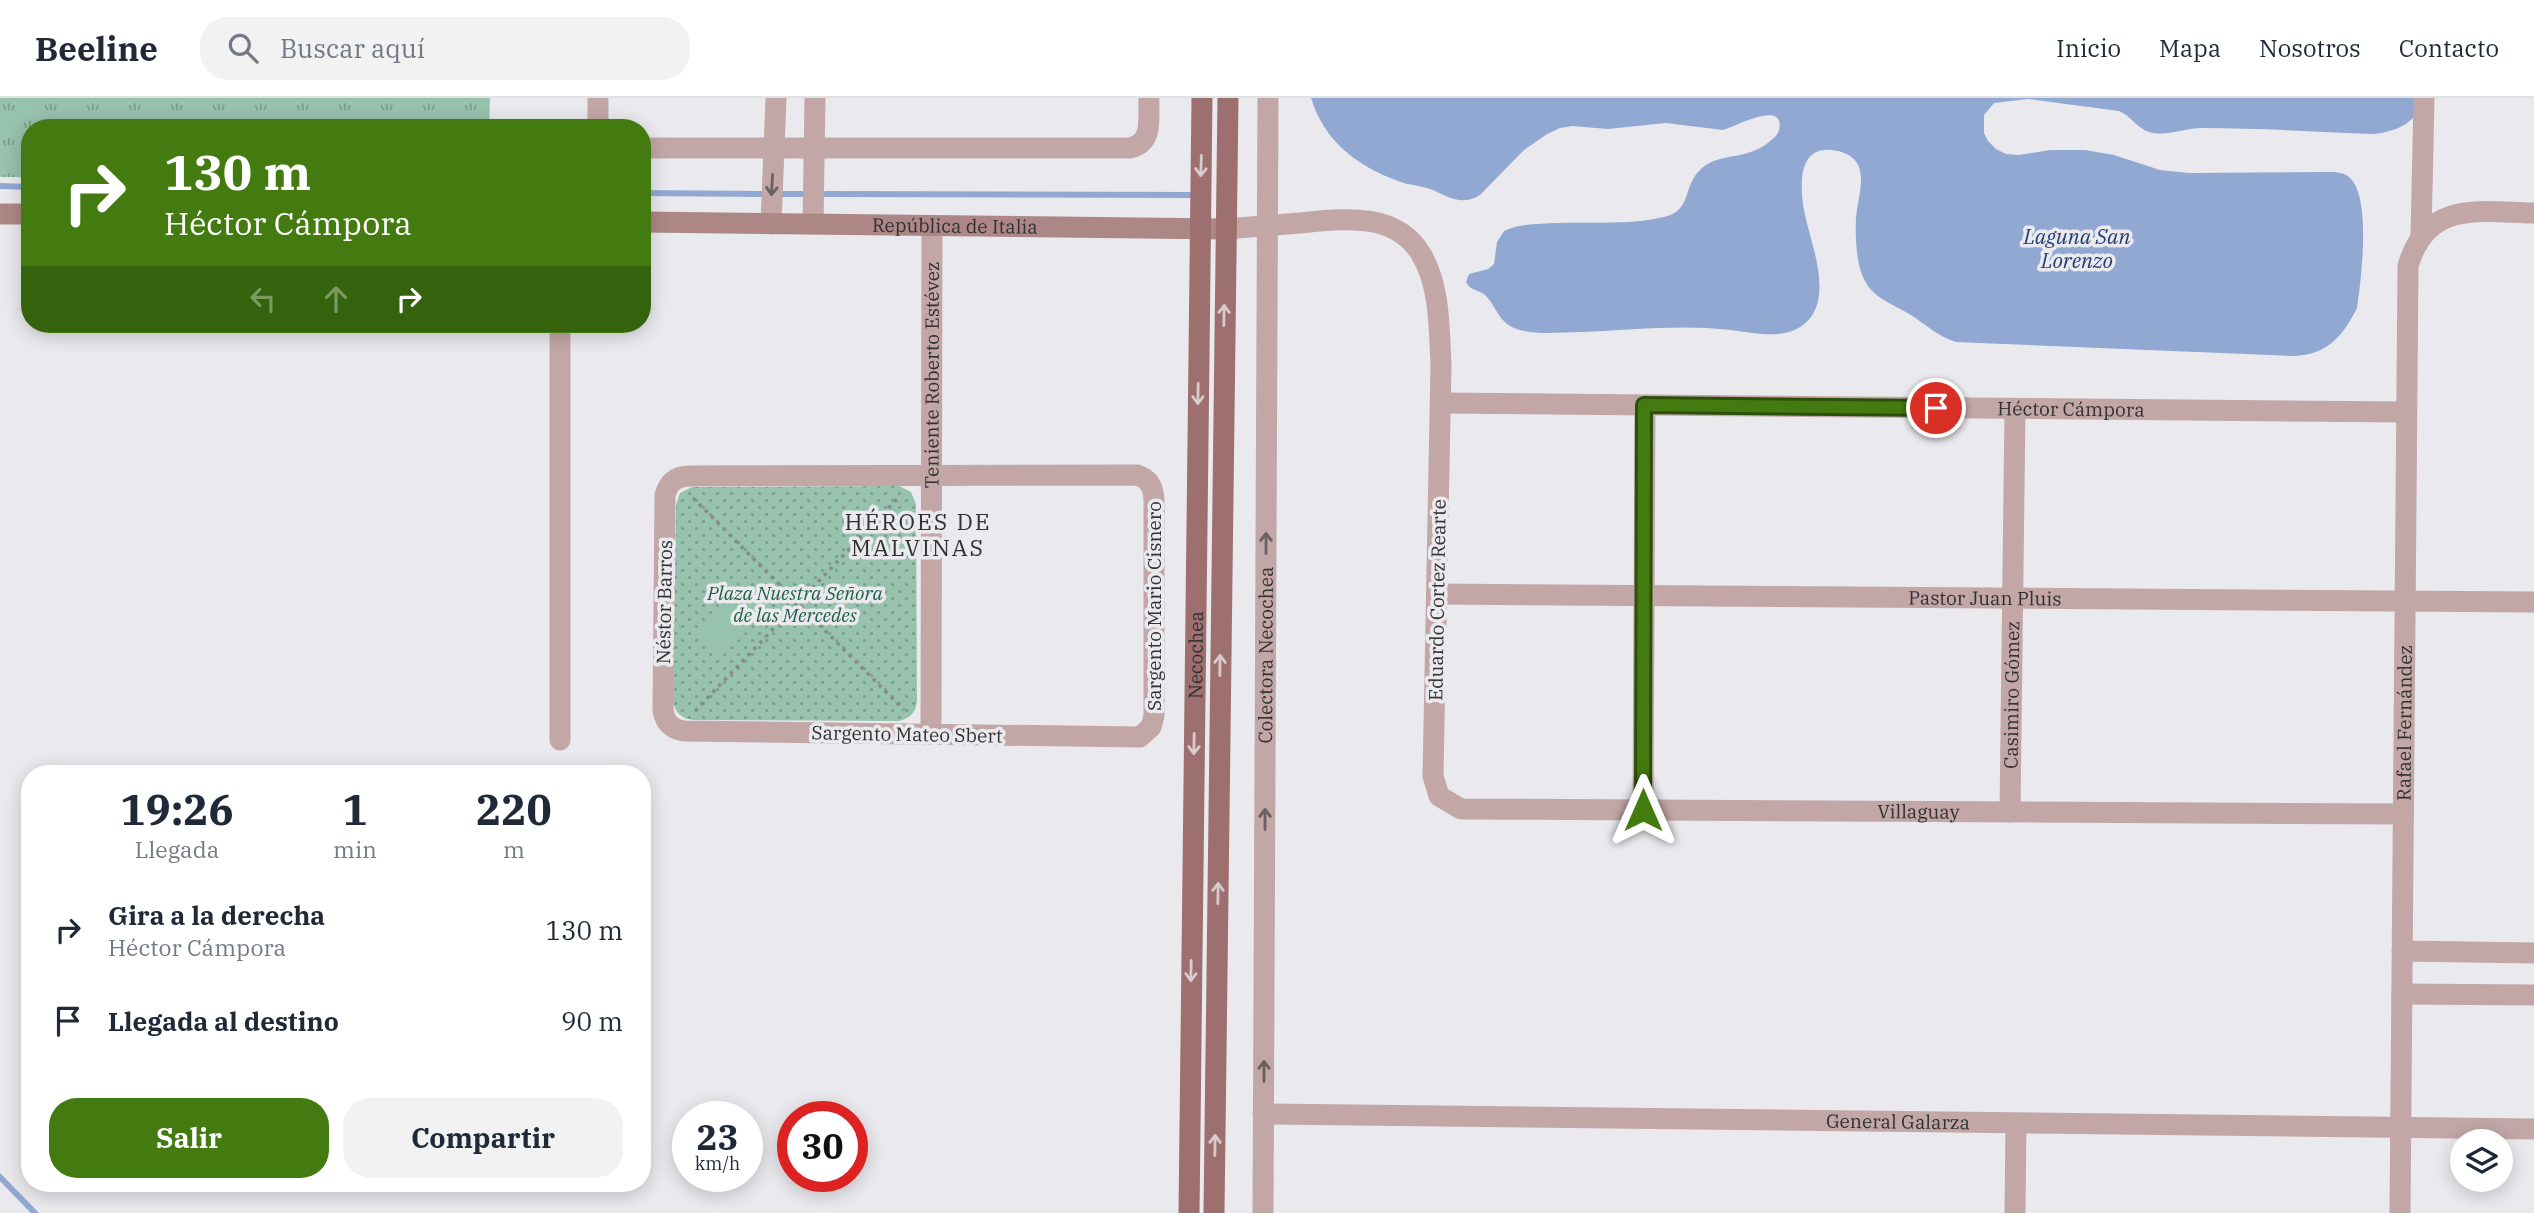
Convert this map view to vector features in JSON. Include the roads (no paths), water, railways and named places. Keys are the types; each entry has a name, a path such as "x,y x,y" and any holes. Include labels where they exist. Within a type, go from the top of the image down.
{"main road":[{"name":"Necochea","path":"1189,1213 1202,98"},
{"name":"Necochea","path":"1214,1213 1228,98"}],"street":[{"path":"598,98 598,119"},
{"path":"771,224 776,98"},
{"path":"813,224 815,98"},
{"path":"651,149 1130,148 1141,144 1148,132 1149,98"},
{"name":"Colectora Necochea","path":"1263,1213 1268,98"},
{"name":"Rafael Fernández","path":"2400,1213 2407,283 2413,251 2421,236 2424,98"},
{"path":"2421,236 2433,225 2449,217 2469,212 2534,213"},
{"path":"0,214 21,214"},
{"name":"Eduardo Cortez Rearte","path":"1268,226 1340,219 1371,221 1394,229 1413,243 1422,254 1433,283 1439,327 1441,403 1433,776 1438,796"},
{"name":"República de Italia","path":"651,222 1199,229 1268,226"},
{"name":"Teniente Roberto Estévez","path":"931,734 932,226"},
{"path":"560,333 560,740"},
{"name":"Héctor Cámpora","path":"1441,403 2406,412"},
{"path":"1643,810 1644,405"},
{"name":"Casimiro Gómez","path":"2010,812 2015,409"},
{"name":"Sargento Mario Cisnero","path":"932,475 1137,475 1148,481 1154,492 1154,716 1149,731"},
{"name":"Néstor Barros","path":"667,722 663,710 665,495 670,483 688,476 932,475"},
{"name":"Pastor Juan Pluis","path":"1437,594 2534,602"},
{"name":"Sargento Mateo Sbert","path":"667,722 678,730 1134,738 1149,731"},
{"name":"Villaguay","path":"1438,796 1461,809 2403,814"},
{"path":"2402,951 2534,953"},
{"path":"2402,993 2534,995"},
{"name":"General Galarza","path":"1263,1114 2534,1129"},
{"path":"2015,1213 2016,1123"}],"water":[{"name":"Laguna San Lorenzo","path":"1311,98 2419,98 2415,115 2407,123 2390,131 2374,134 2202,128 2155,133 2145,130 2119,111 2028,99 1994,103 1984,115 1984,133 1988,141 2006,154 2085,150 2114,155 2160,170 2189,173 2331,172 2349,177 2361,202 2363,219 2357,308 2333,342 2316,352 2294,356 1950,340 1879,297 1865,281 1856,242 1856,218 1861,186 1859,167 1854,159 1832,150 1821,150 1808,159 1802,176 1803,204 1818,267 1819,284 1813,313 1795,330 1777,334 1713,328 1548,333 1514,328 1499,316 1486,296 1466,282 1469,274 1488,269 1494,264 1497,242 1504,231 1530,224 1611,223 1673,214 1683,203 1691,183 1701,169 1716,160 1760,148 1776,135 1779,121 1775,116 1767,115 1723,130 1666,123 1608,129 1572,126 1560,128 1524,150 1480,195 1461,200 1398,181 1369,168 1333,139 1324,127"}],"waterway":[{"path":"0,186 21,187"},
{"path":"651,193 761,194"},
{"path":"782,194 802,194"},
{"path":"826,194 1194,195"},
{"path":"0,1177 35,1213"}],"district":[{"name":"HÉROES DE MALVINAS","path":"918,535"}],"park label":[{"name":"Plaza Nuestra Señora de las Mercedes","path":"795,604"}]}
